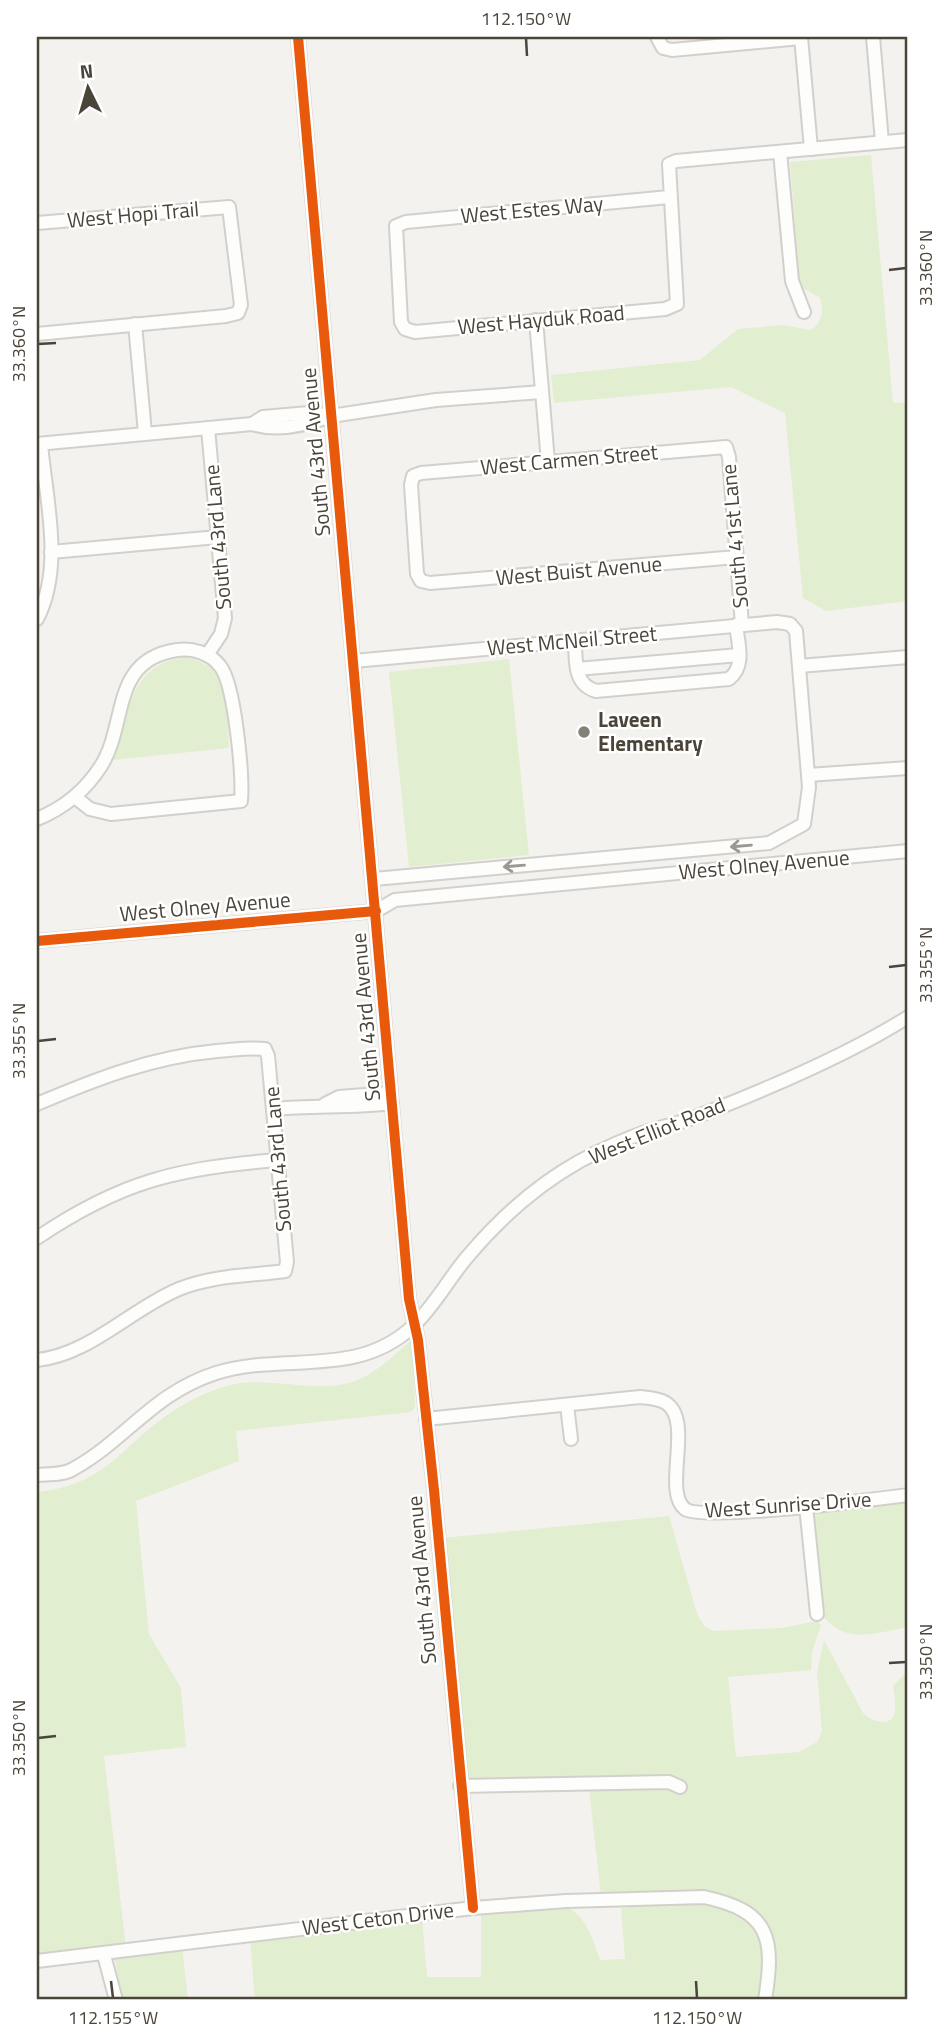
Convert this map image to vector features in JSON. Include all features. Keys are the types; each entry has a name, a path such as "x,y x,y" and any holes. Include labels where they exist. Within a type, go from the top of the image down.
{"street":[{"name":"South 43rd Avenue","path":"298,37 412,1327 418,1340 473,1908"},
{"path":"660,42 671,50 801,37 811,149"},
{"path":"873,37 882,142"},
{"path":"669,197 669,164 676,161 908,140"},
{"path":"780,152 792,281 804,312"},
{"name":"West Estes Way","path":"405,329 401,322 396,226 406,222 669,197"},
{"name":"West Hayduk Road","path":"405,329 415,332 665,309 677,304 669,197"},
{"name":"West Hopi Trail","path":"37,223 229,207 241,305 238,313 135,324"},
{"path":"536,320 548,462"},
{"path":"37,334 135,324 145,433"},
{"path":"37,619 49,592 51,552 39,444 252,424 265,428 276,427 436,400 542,392"},
{"name":"South 43rd Lane","path":"207,655 221,634 225,618 208,428"},
{"name":"West Carmen Street","path":"421,580 417,574 411,485 413,476 421,473 726,447"},
{"name":"South 41st Lane","path":"726,447 737,557 739,654"},
{"path":"51,552 218,537"},
{"name":"West Buist Avenue","path":"421,580 430,583 737,557"},
{"name":"West McNeil Street","path":"354,661 777,622 790,624 796,631 799,666"},
{"path":"575,641 577,669 586,688 596,691 729,679 738,667 739,654 577,669"},
{"path":"37,819 75,797 103,762 125,688 152,658 187,649 207,655 224,671 231,688 240,801 111,814 90,809 75,797"},
{"path":"374,879 769,843 804,824 808,775 799,666 908,657"},
{"path":"808,775 908,768"},
{"name":"West Olney Avenue","path":"37,941 376,911 395,900 908,851"},
{"name":"West Elliot Road","path":"37,1475 71,1471 156,1403 179,1388 218,1372 267,1363 310,1364 358,1358 384,1346 412,1327 468,1255 505,1216 531,1193 581,1161 646,1132 696,1117 879,1035 908,1017"},
{"name":"South 43rd Lane","path":"37,1104 99,1077 151,1062 187,1054 265,1049 278,1160 285,1271 229,1277 182,1288 145,1305 59,1358 37,1360"},
{"path":"273,1109 392,1098"},
{"path":"37,1238 91,1203 153,1178 207,1166 278,1160"},
{"name":"West Sunrise Drive","path":"426,1419 640,1397 666,1403 674,1411 677,1427 678,1496 683,1508 690,1512 726,1513 908,1495"},
{"path":"567,1405 571,1439"},
{"path":"806,1506 817,1614"},
{"path":"460,1786 669,1782 680,1787"},
{"name":"West Ceton Drive","path":"37,1962 473,1908 704,1897 725,1901 760,1921 766,1932 765,2000"},
{"path":"104,1955 116,2000"}],"green space":[{"path":"871,155 893,403 908,402 908,601 826,611 803,598 785,413 731,387 554,403 551,375 700,360 738,329 782,325 811,330 820,320 822,308 820,298 800,286 790,162"},
{"path":"185,657 201,662 220,680 227,705 229,748 113,760 133,695 141,682 152,670 166,662"},
{"path":"509,659 529,855 409,867 389,672"},
{"path":"412,1339 415,1407 411,1412 236,1431 239,1461 136,1501 149,1634 181,1688 186,1747 104,1756 126,1948 37,1959 37,1492 66,1486 94,1475 167,1415 211,1391 244,1383 310,1386 344,1384 370,1374"},
{"path":"908,1499 908,1627 861,1635 840,1630 821,1613 810,1508"},
{"path":"669,1516 697,1614 705,1627 714,1631 781,1628 817,1621 821,1625 812,1653 811,1670 728,1677 736,1757 799,1752 817,1742 822,1732 817,1673 824,1640 863,1713 877,1721 886,1722 893,1716 893,1686 908,1671 908,2000 769,2000 773,1945 770,1930 755,1912 727,1898 601,1896 589,1788 666,1787 681,1795 686,1791 685,1783 680,1778 476,1783 464,1773 442,1538"},
{"path":"703,1900 746,1914 765,1945 762,2000 255,2000 250,1937 422,1918 427,1977 481,1977 481,1912 567,1907 585,1923 600,1960 625,1959 621,1908"},
{"path":"182,1946 188,2000 122,2000 115,1959"}],"cycle path":[{"path":"298,37 409,1299 418,1340 434,1490 473,1908"},
{"path":"37,941 376,911"}],"place":[{"name":"Laveen Elementary","path":"584,732"}]}
